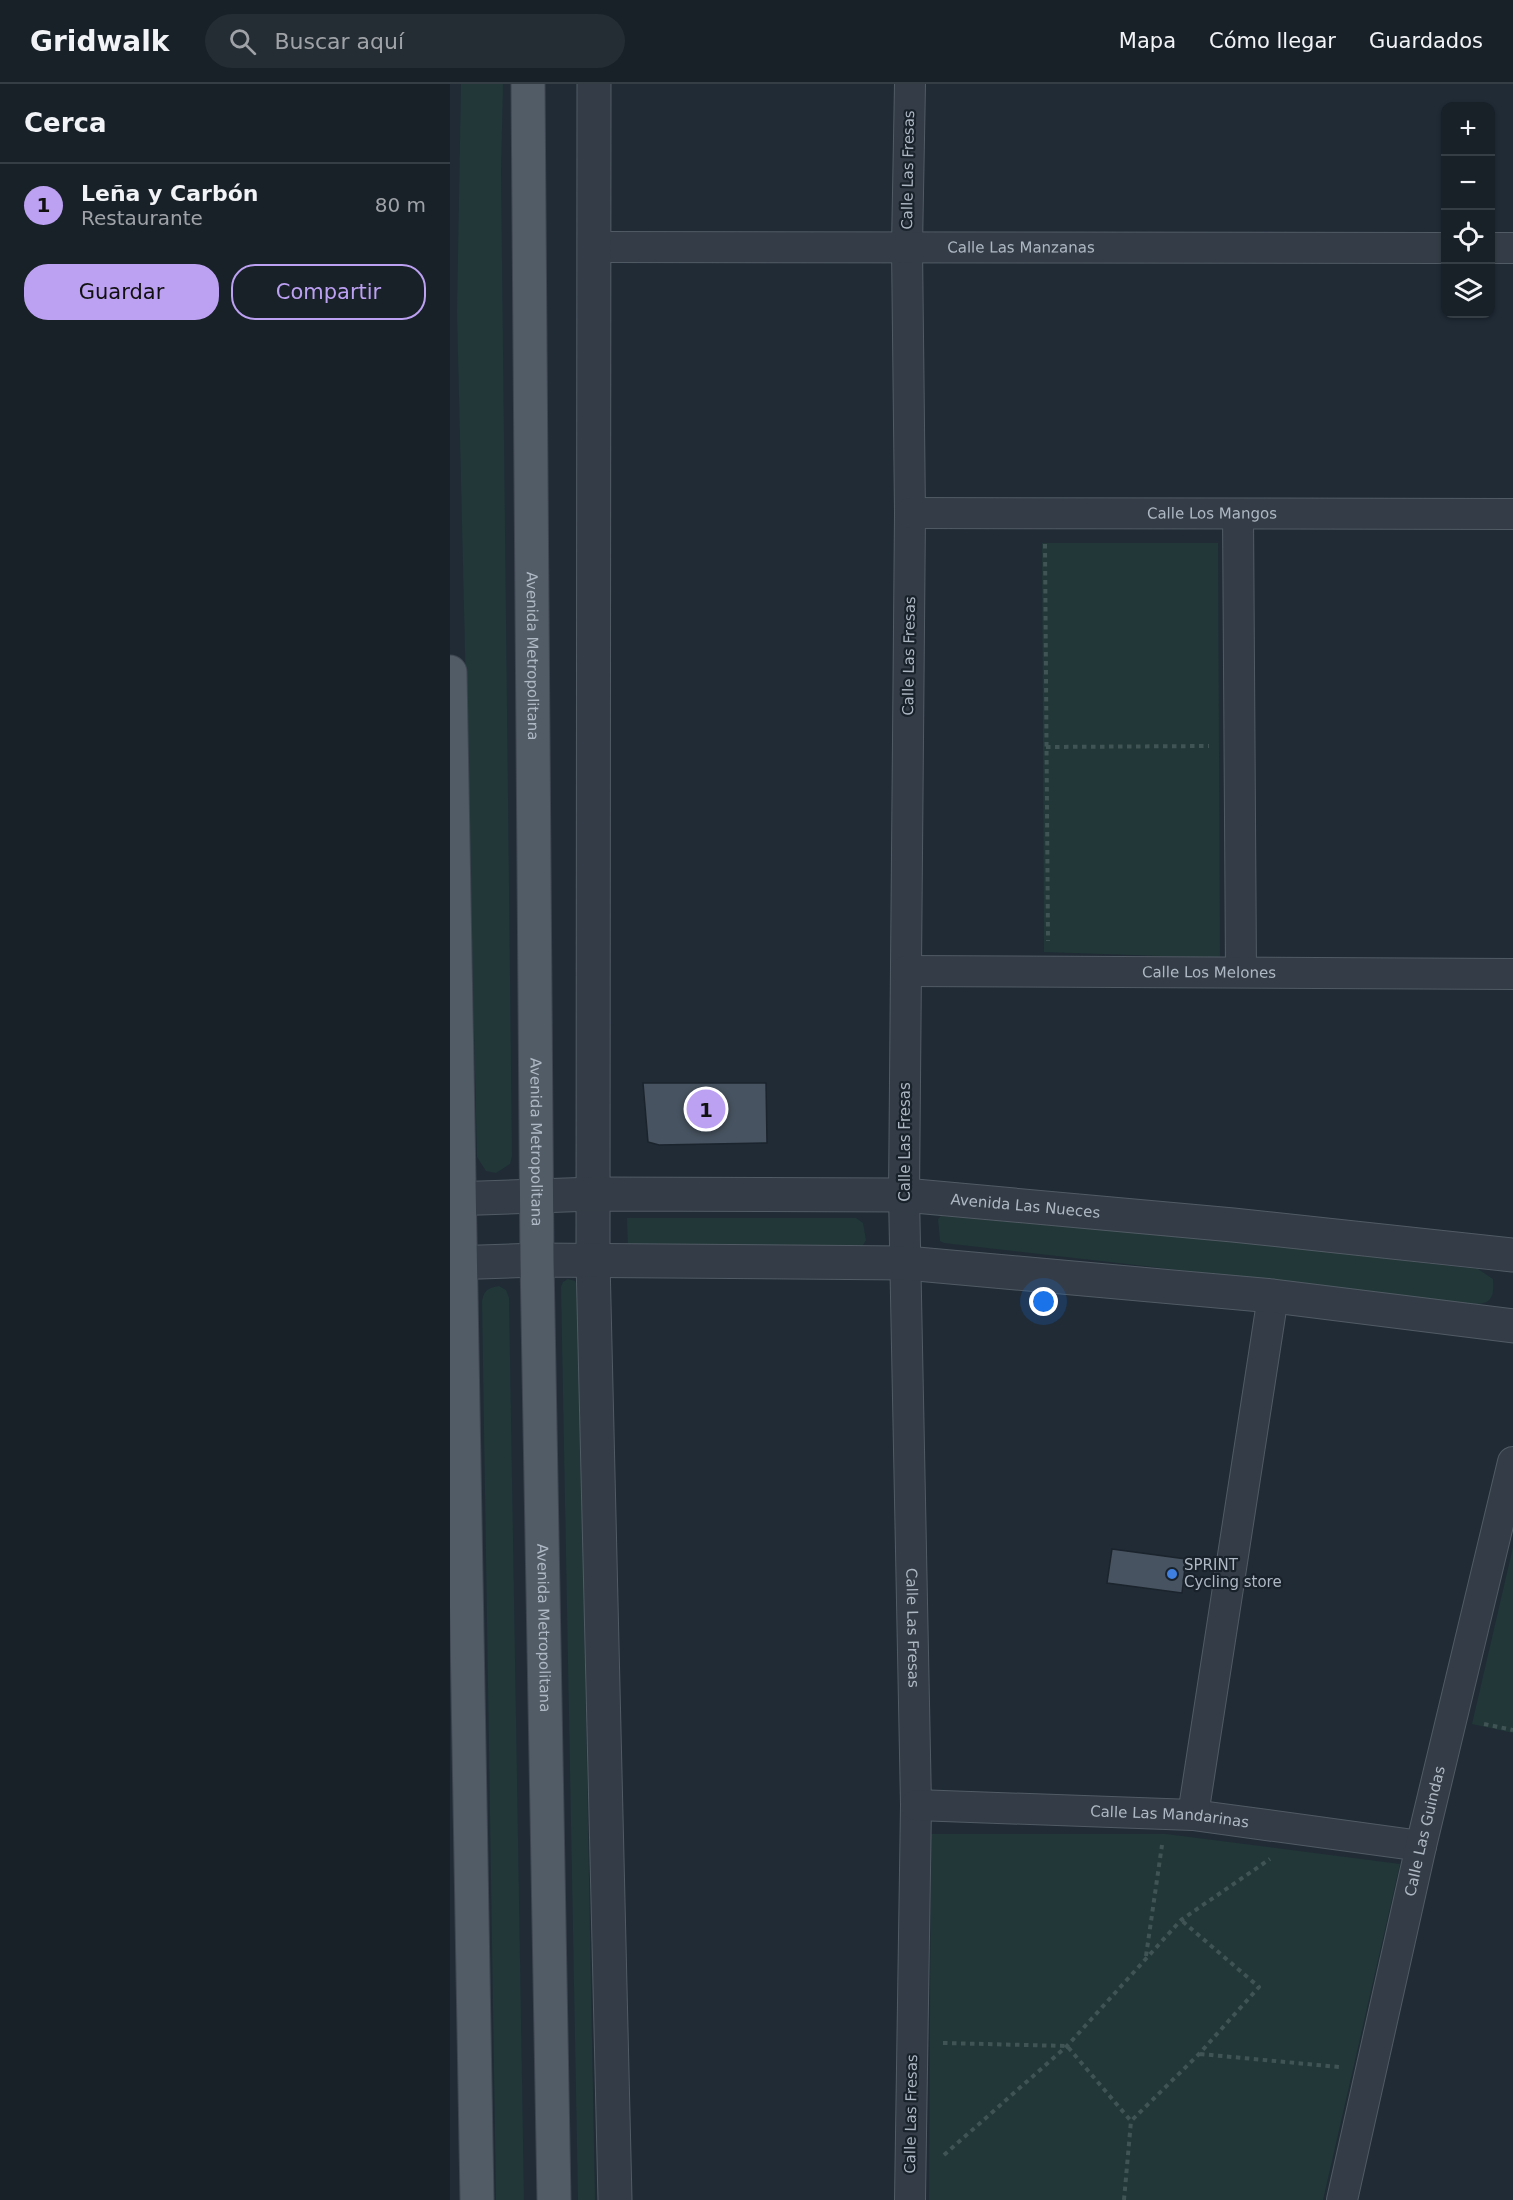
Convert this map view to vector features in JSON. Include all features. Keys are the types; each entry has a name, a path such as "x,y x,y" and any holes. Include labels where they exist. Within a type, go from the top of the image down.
{"main road":[{"name":"Avenida Metropolitana","path":"528,84 536,1197 554,2200"},
{"path":"450,672 455,1263 477,2200"}],"street":[{"path":"594,84 594,1260 615,2200"},
{"name":"Calle Las Fresas","path":"910,84 907,247 910,513 904,1195 916,1805 910,2200"},
{"name":"Calle Las Manzanas","path":"595,247 1441,248"},
{"path":"1495,248 1513,248"},
{"name":"Calle Los Mangos","path":"910,513 1513,514"},
{"path":"1238,514 1241,972"},
{"name":"Calle Los Melones","path":"906,971 1513,974"},
{"name":"Avenida Las Nueces","path":"454,1199 594,1194 904,1195 1221,1224 1513,1255"},
{"path":"455,1263 537,1260 906,1263 1273,1296 1513,1326"},
{"path":"1193,1815 1273,1296"},
{"name":"Calle Las Guindas","path":"1342,2200 1421,1846 1513,1462"},
{"name":"Calle Las Mandarinas","path":"916,1805 1193,1815 1421,1846"}],"path":[{"path":"1045,547 1048,948"},
{"path":"1046,747 1213,746"},
{"path":"1483,1724 1513,1730"},
{"path":"1146,1958 1163,1842"},
{"path":"937,2161 1067,2046 1181,1920 1275,1855"},
{"path":"1124,2200 1131,2121 1199,2054 1259,1987 1181,1920"},
{"path":"913,2043 1067,2046 1131,2121"},
{"path":"1199,2054 1341,2068"}],"green space":[{"path":"461,84 503,84 501,172 512,1156 510,1164 496,1173 486,1171 477,1157 457,312"},
{"path":"1042,543 1218,543 1220,958 1044,952"},
{"path":"941,1216 1234,1241 1478,1269 1493,1279 1493,1290 1489,1300 1475,1304 944,1243 940,1241 938,1219"},
{"path":"627,1218 856,1218 863,1223 866,1240 862,1247 628,1251"},
{"path":"568,1279 575,1281 578,1286 595,2200 578,2200 561,1287"},
{"path":"499,1286 506,1290 509,1298 524,2200 496,2200 482,1301 487,1290"},
{"path":"1513,1547 1513,1733 1472,1724"},
{"path":"931,1834 1166,1834 1400,1864 1323,2200 929,2200"}],"building":[{"path":"643,1083 766,1083 767,1143 659,1145 648,1142"},
{"path":"1112,1549 1186,1559 1182,1593 1107,1583"}],"place":[{"name":"Leña y Carbón","path":"706,1109"},
{"name":"SPRINT Cycling store","path":"1172,1574"}]}
